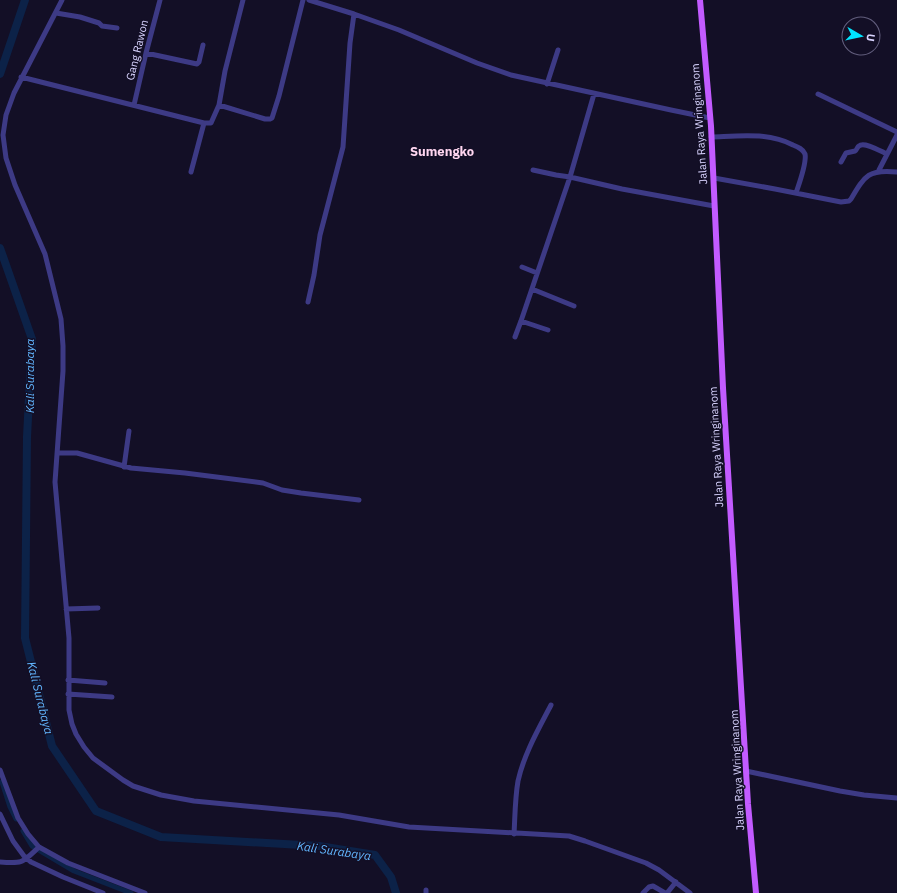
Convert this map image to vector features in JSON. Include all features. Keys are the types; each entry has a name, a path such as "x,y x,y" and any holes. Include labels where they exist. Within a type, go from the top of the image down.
{"main road":[{"name":"Jalan Raya Wringinanom","path":"700,0 714,178 723,388 746,771 756,893"}],"street":[{"path":"62,0 21,77 6,115 3,126 3,141 6,158 15,185 45,254 61,319 63,371 55,482 69,649 69,710 74,730 84,747 93,758 129,784 155,793 194,801 339,815 409,827 514,834 558,835 586,840 646,863 659,870 690,893"},
{"name":"Gang Rawon","path":"134,105 160,0"},
{"path":"21,77 211,124 219,105 225,71 242,0"},
{"path":"219,105 265,119 272,118 303,0"},
{"path":"309,0 399,30 490,68 511,75 710,118"},
{"path":"56,13 80,17 99,23 102,26 117,28"},
{"path":"308,302 320,235 342,147 350,43 354,14"},
{"path":"146,53 197,64 199,62 203,45"},
{"path":"547,84 558,50"},
{"path":"515,337 570,176 594,94"},
{"path":"818,94 897,133 879,170"},
{"path":"191,172 204,123"},
{"path":"711,137 758,136 778,139 799,147 805,154 805,160 796,193"},
{"path":"841,162 846,152 855,151 859,145 862,144 887,154"},
{"path":"533,170 556,175 570,176 622,189 714,206"},
{"path":"714,178 796,193 834,202 845,202 851,199 864,179 869,175 879,170 897,172"},
{"path":"522,267 537,273"},
{"path":"532,288 574,306"},
{"path":"521,321 548,330"},
{"path":"124,467 129,432"},
{"path":"57,454 77,453 124,467 185,473 259,483 282,490 359,500"},
{"path":"66,609 98,608"},
{"path":"68,680 105,683"},
{"path":"68,694 112,697"},
{"path":"514,834 518,783 522,768 531,744 551,705"},
{"path":"0,770 18,818 38,848 68,863 145,893"},
{"path":"746,771 757,772 840,791 897,798"},
{"path":"0,814 13,841 31,862 92,891 103,893"},
{"path":"0,862 16,864 22,862 38,848"},
{"path":"643,893 649,887 653,886 666,893 676,882"}],"waterway":[{"name":"Kali Surabaya","path":"0,74 25,0"},
{"name":"Kali Surabaya","path":"0,248 32,339 27,437 25,638 52,746 96,811 161,837 319,846 375,855 391,877 396,893"},
{"path":"2,782 10,807 16,819"},
{"path":"23,831 32,846 74,871 131,893"}],"district":[{"name":"Sumengko","path":"442,151"}]}
